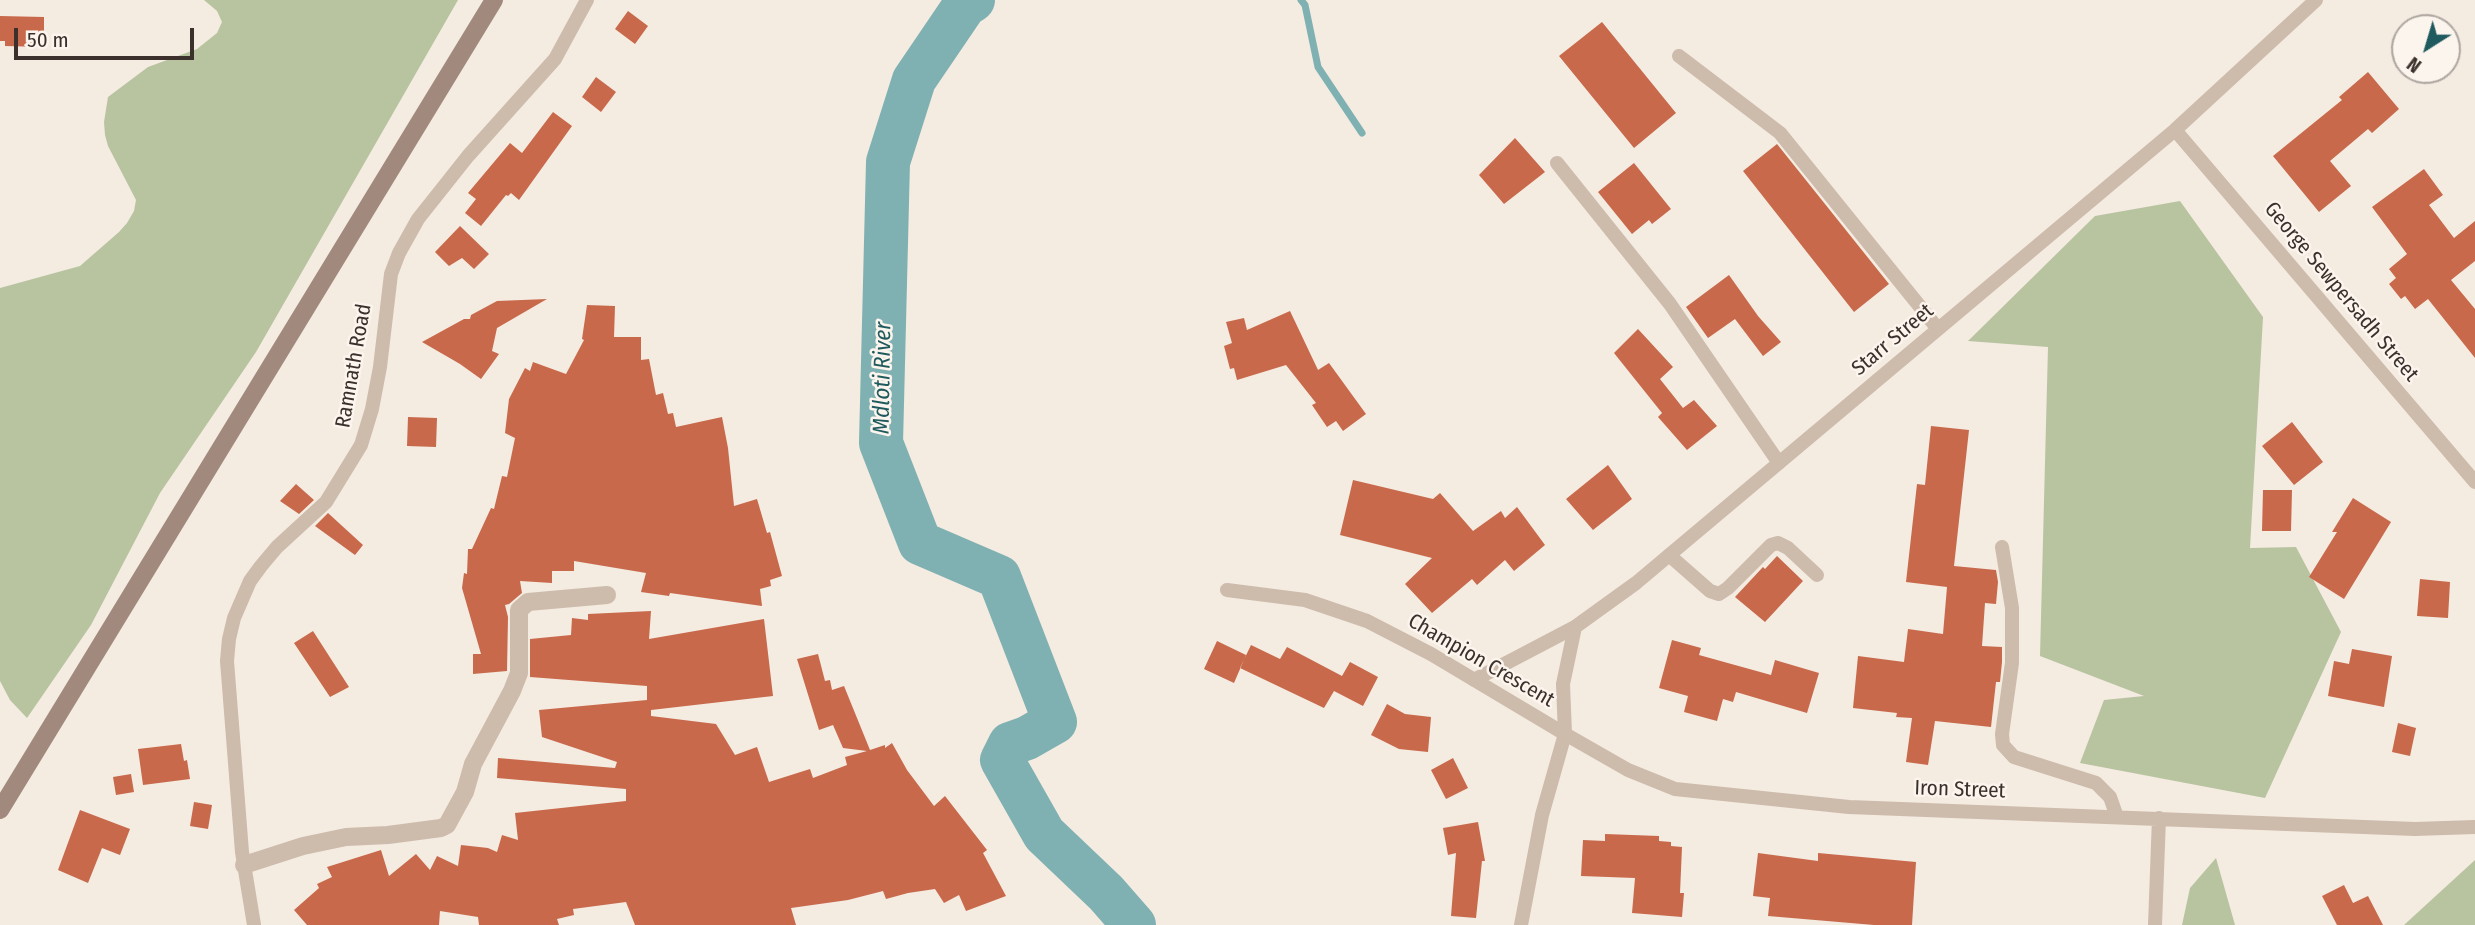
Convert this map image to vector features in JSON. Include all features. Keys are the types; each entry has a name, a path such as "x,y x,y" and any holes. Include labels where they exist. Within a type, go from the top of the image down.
{"street":[{"path":"0,810 494,0"},
{"path":"244,865 303,846 346,837 388,835 447,825 465,792 473,764 519,673 519,610 528,602 607,595"}],"lane":[{"name":"Ramnath Road","path":"254,925 244,865 227,661 229,639 242,597 255,574 277,547 326,502 361,445 372,409 380,367 391,274 418,219 468,156 555,59 587,0"},
{"name":"Starr Street","path":"1474,680 1576,627 1636,583 2175,130 2316,0"},
{"path":"1679,56 1780,133 1938,329"},
{"name":"George Sewpersadh Street","path":"2175,130 2475,482"},
{"path":"1557,163 1670,304 1779,463"},
{"path":"1669,555 1710,591 1719,594 1771,545 1777,543 1788,548 1817,575"},
{"path":"2002,547 2012,608 2012,663 2002,734 2003,745 2014,757 2060,769 2096,783 2110,797 2117,817"},
{"name":"Champion Crescent","path":"1227,590 1305,600 1367,621 1565,734 1542,815 1521,925"},
{"path":"1565,734 1563,684 1576,627"},
{"name":"Iron Street","path":"1565,734 1628,770 1675,789 1849,807 2415,829 2475,827"},
{"path":"2155,925 2159,818"}],"green space":[{"path":"204,0 458,0 256,352 160,493 91,625 27,718 10,700 0,681 0,288 80,266 127,223 134,211 136,200 105,135 108,97 148,67 197,49 217,33 222,22 217,11"},
{"path":"2180,201 2263,317 2250,548 2296,547 2341,632 2265,798 2080,763 2104,700 2144,696 2040,656 2048,347 1968,341 2095,216"},
{"path":"2216,858 2235,925 2182,925 2190,888"},
{"path":"2475,860 2475,925 2404,925"}],"building":[{"path":"628,11 648,26 635,44 615,29"},
{"path":"0,16 44,17 44,47 5,46 5,41 0,41"},
{"path":"1602,22 1676,113 1634,148 1559,56"},
{"path":"2368,72 2399,109 2372,133 2368,129 2330,161 2351,186 2319,212 2273,156 2342,100 2339,97"},
{"path":"596,77 616,92 601,112 582,97"},
{"path":"553,112 572,126 519,200 511,193 506,195 481,226 465,213 476,199 468,193 510,143 522,153"},
{"path":"1515,138 1545,172 1504,204 1479,175"},
{"path":"1777,144 1889,284 1854,312 1743,171"},
{"path":"1634,163 1671,209 1652,224 1649,220 1632,234 1598,192"},
{"path":"2424,169 2443,195 2429,205 2454,238 2475,221 2475,261 2451,280 2475,309 2475,358 2428,299 2415,309 2405,296 2401,299 2389,284 2396,278 2389,269 2407,254 2372,207"},
{"path":"460,226 489,254 474,269 462,258 449,266 435,252"},
{"path":"1729,275 1758,316 1781,342 1763,356 1735,319 1708,338 1686,307"},
{"path":"547,299 497,328 492,351 499,354 481,379 422,342 464,319 470,319 471,315 497,301"},
{"path":"587,305 615,306 614,337 641,337 641,360 649,359 656,395 663,393 668,414 673,413 676,427 722,417 734,506 757,499 767,533 770,532 782,576 770,580 771,586 760,589 762,606 670,593 669,596 641,592 646,573 574,561 574,571 552,571 552,583 520,581 522,593 505,605 508,617 507,671 473,674 473,654 481,654 462,588 464,573 467,574 468,549 472,549 491,508 494,509 502,476 507,477 515,438 505,433 509,399 525,368 530,371 533,362 566,374 584,340"},
{"path":"1290,311 1318,370 1329,363 1366,414 1343,431 1336,421 1327,427 1312,405 1316,403 1286,365 1237,380 1234,368 1230,369 1224,346 1232,343 1226,322 1244,318 1247,330"},
{"path":"1638,329 1673,367 1660,379 1683,408 1694,400 1717,426 1687,450 1658,417 1662,413 1614,353"},
{"path":"408,417 437,418 436,447 407,446"},
{"path":"2292,422 2323,462 2294,485 2262,446"},
{"path":"1931,426 1969,430 1954,566 1996,570 1996,604 1985,603 1982,646 2002,647 2002,662 2000,682 1996,682 1991,727 1935,721 1928,765 1906,762 1912,718 1896,717 1897,713 1853,708 1858,656 1904,662 1908,629 1943,634 1947,587 1906,582 1917,484 1925,485"},
{"path":"1608,465 1632,499 1593,530 1566,499"},
{"path":"1353,480 1433,499 1440,493 1473,531 1501,511 1505,518 1517,507 1545,545 1514,571 1505,560 1477,585 1472,579 1432,613 1405,584 1432,558 1340,535"},
{"path":"296,484 314,500 299,514 280,501"},
{"path":"2263,490 2292,490 2291,531 2262,531"},
{"path":"2353,498 2391,522 2344,599 2309,577 2337,532 2332,532"},
{"path":"328,513 363,545 355,555 315,526"},
{"path":"1777,556 1803,581 1765,622 1735,597"},
{"path":"2420,579 2450,582 2448,618 2417,616"},
{"path":"651,611 649,639 764,619 773,696 651,710 651,716 716,724 735,755 757,747 769,782 810,769 813,778 847,765 845,757 867,751 843,748 833,725 819,730 797,659 818,654 825,681 830,680 832,690 844,686 870,750 885,745 885,748 892,743 907,770 934,806 945,796 987,850 983,853 1006,896 966,911 959,895 944,903 935,889 886,899 883,891 848,900 791,908 796,925 635,925 626,902 573,909 574,915 557,919 559,925 479,925 478,917 440,911 439,925 307,925 294,910 319,888 317,884 332,877 327,867 381,850 389,876 416,854 430,870 437,856 458,866 461,845 488,848 497,852 502,835 518,840 515,813 626,801 626,789 497,778 498,758 615,768 617,762 542,737 539,710 647,700 647,686 530,677 530,639 571,635 572,618 588,620 588,614"},
{"path":"313,631 349,687 330,697 294,643"},
{"path":"1672,640 1701,648 1699,655 1771,675 1775,660 1819,673 1807,713 1736,692 1733,702 1723,699 1717,721 1684,712 1688,696 1659,688"},
{"path":"1217,641 1246,655 1234,683 1204,669"},
{"path":"1251,645 1280,659 1287,647 1342,676 1350,662 1378,677 1363,706 1334,691 1324,708 1240,668"},
{"path":"2352,649 2392,656 2384,707 2328,696 2334,661 2349,664"},
{"path":"1387,704 1405,714 1431,717 1428,752 1399,749 1371,735"},
{"path":"2398,723 2416,728 2410,756 2392,752"},
{"path":"181,744 190,779 143,785 138,749"},
{"path":"1453,758 1468,788 1446,799 1431,770"},
{"path":"131,774 134,792 116,795 113,777"},
{"path":"194,802 212,805 208,829 190,826"},
{"path":"80,810 130,829 120,855 102,848 88,883 58,870"},
{"path":"1478,822 1485,861 1482,861 1476,918 1451,916 1456,853 1448,855 1443,828"},
{"path":"1605,834 1659,836 1659,841 1682,847 1682,917 1632,913 1635,878 1581,876 1583,840 1605,841"},
{"path":"1758,853 1818,861 1818,853 1916,862 1912,925 1874,925 1768,916 1770,898 1753,896"},
{"path":"2344,885 2353,903 2368,896 2383,925 2337,925 2322,896"}],"waterway":[{"name":"Mdloti River","path":"973,0 965,5 914,80 888,162 881,443 920,543 999,577 1055,722 1010,744 1002,760 1044,834 1106,893 1134,925"},
{"path":"1301,0 1305,5 1318,67 1362,133"}]}
